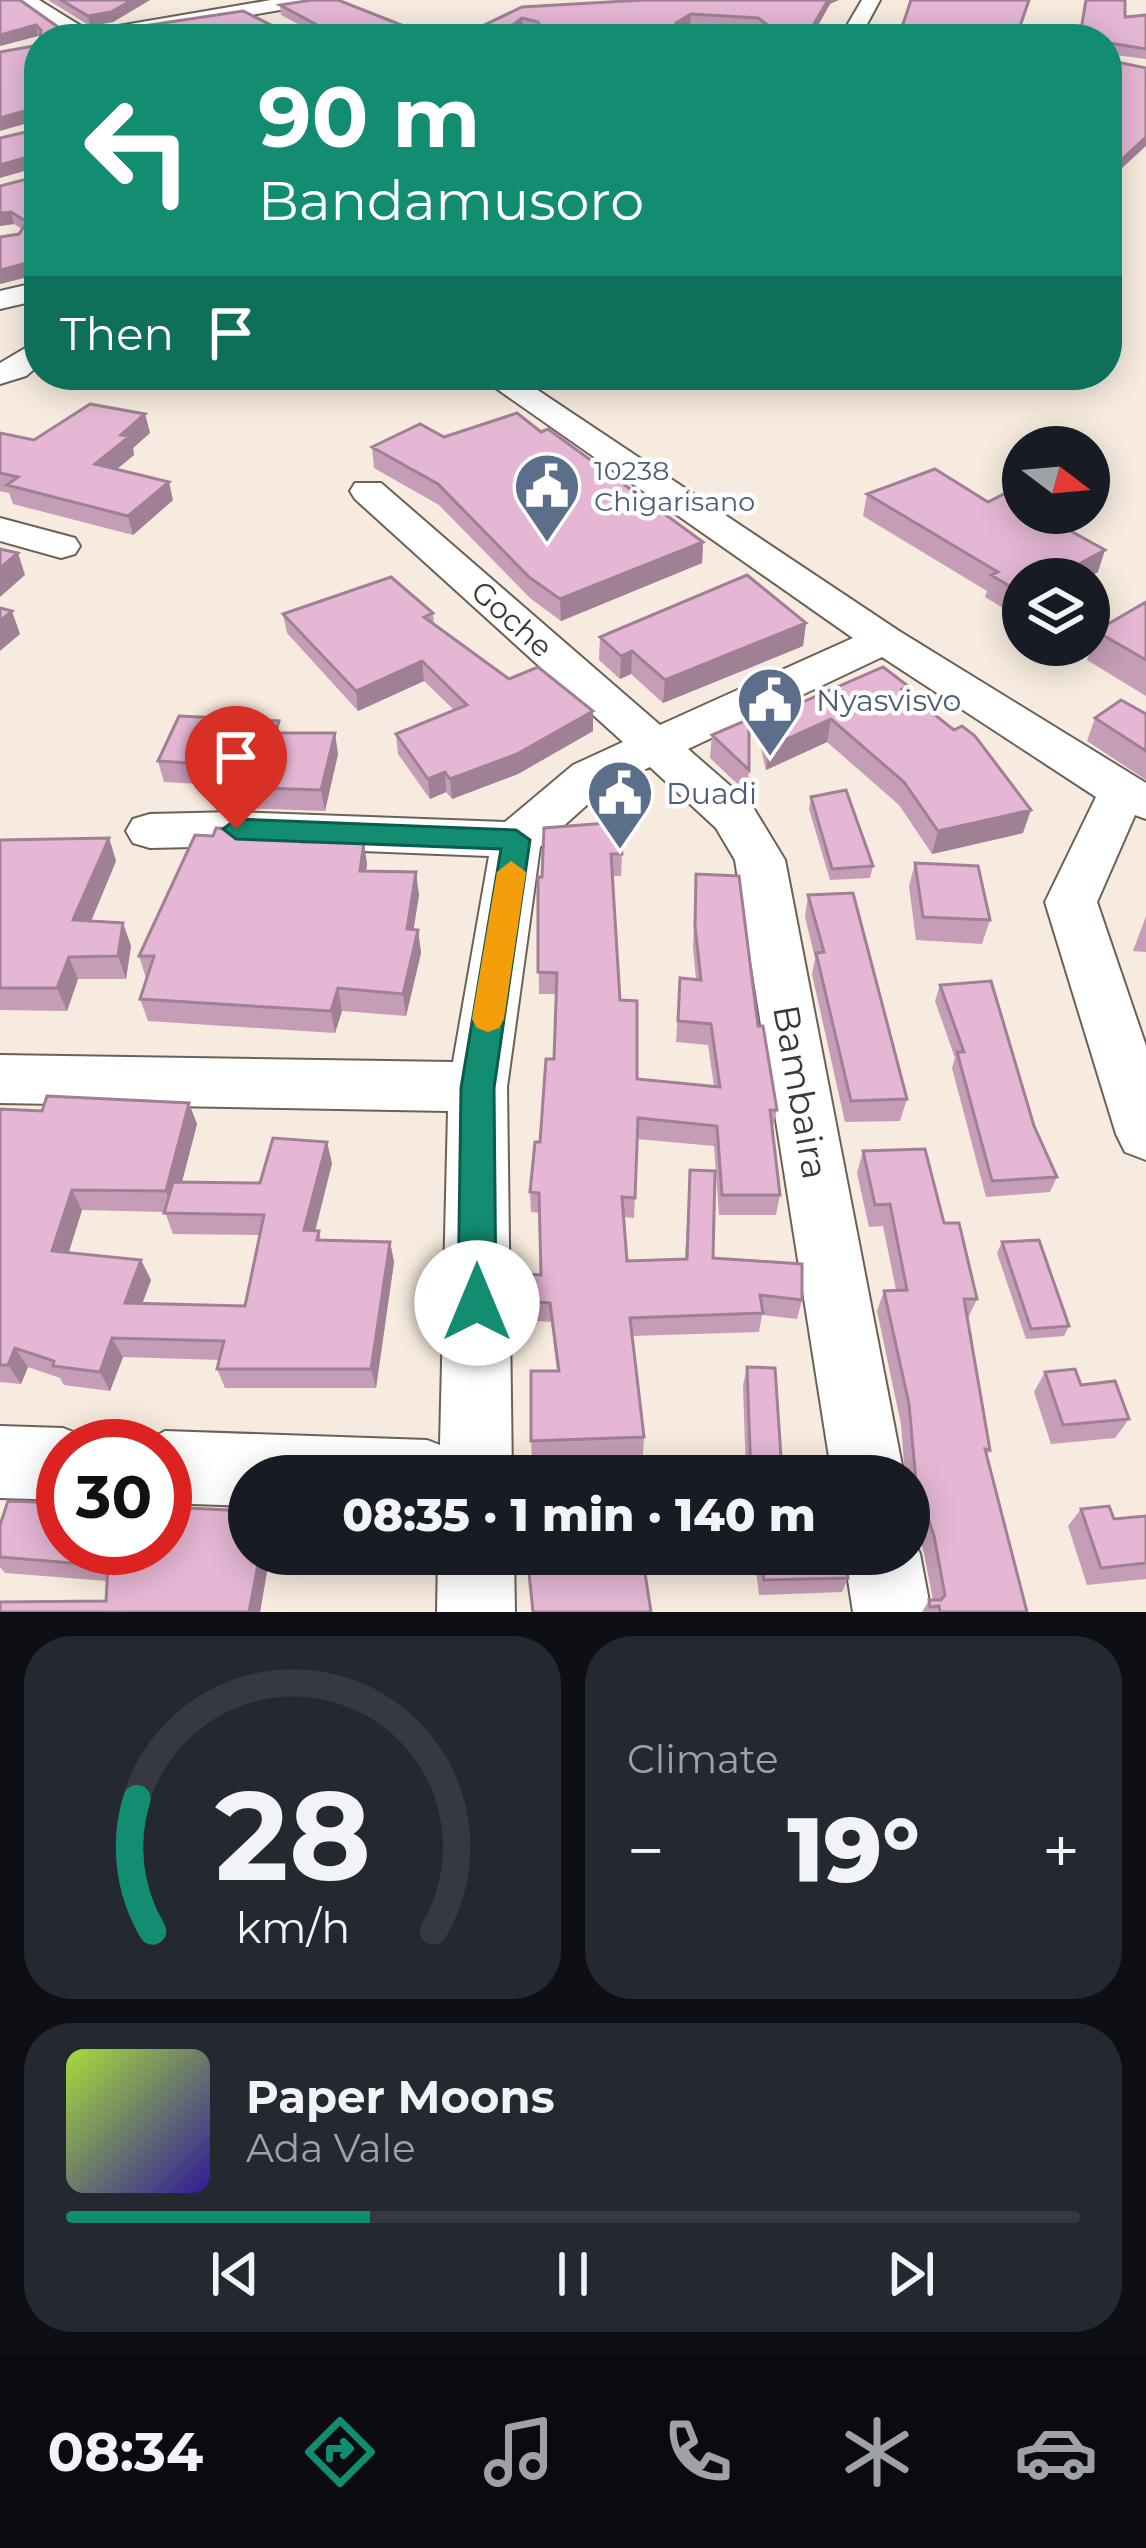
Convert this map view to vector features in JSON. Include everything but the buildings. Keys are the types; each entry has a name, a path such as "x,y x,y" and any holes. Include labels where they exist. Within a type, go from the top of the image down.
{"street":[{"path":"26,0 61,24"},
{"path":"167,24 303,0"},
{"path":"699,24 723,0"},
{"path":"246,10 275,24"},
{"path":"515,390 884,640 1134,797 1071,902 1146,1135"},
{"name":"Goche","path":"368,491 657,748"},
{"path":"0,530 61,546"},
{"path":"476,1455 478,1088 516,840 590,776 884,640"},
{"name":"Bambaira","path":"657,748 734,816 760,860 864,1455"},
{"path":"150,831 236,829 516,840"},
{"path":"0,1079 478,1088"},
{"path":"0,1462 36,1463"},
{"path":"192,1469 228,1470"},
{"path":"476,1575 476,1612"},
{"path":"886,1575 892,1612"}],"slow traffic":[{"path":"488,1019 511,872"}],"place":[{"name":"10238 Chigarisano","path":"547,545"},
{"name":"Nyasvisvo","path":"770,759"},
{"name":"Duadi","path":"620,852"}],"route":[{"path":"236,829 516,840 478,1088 477,1303"}]}
